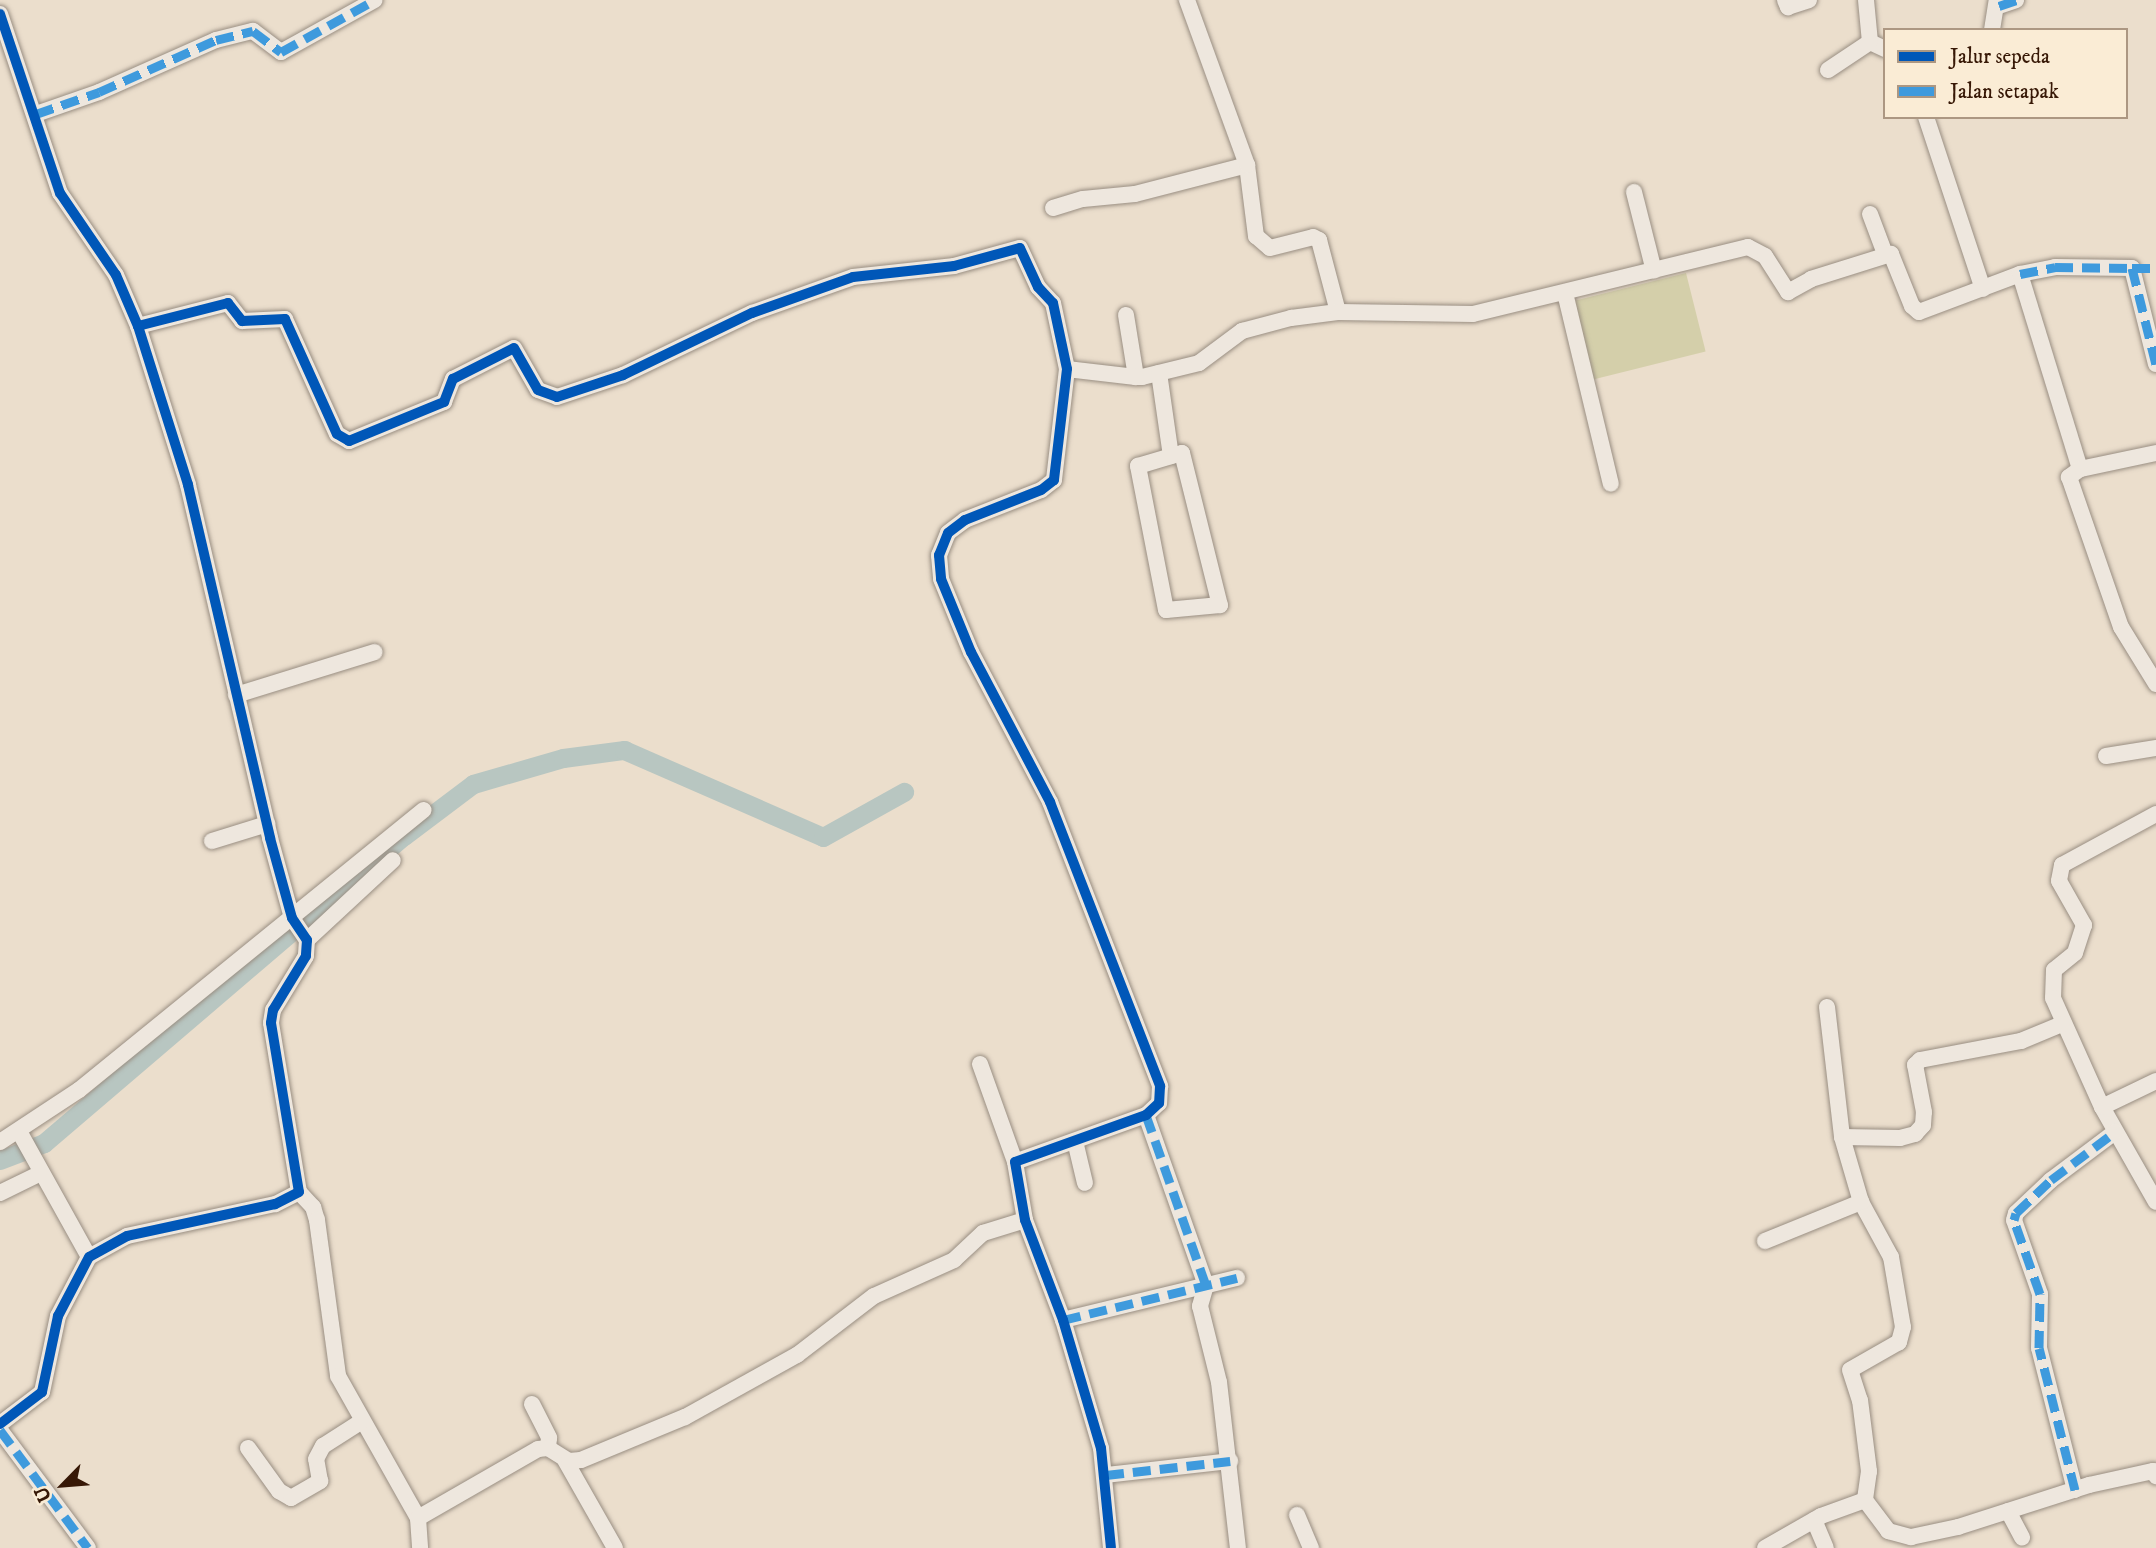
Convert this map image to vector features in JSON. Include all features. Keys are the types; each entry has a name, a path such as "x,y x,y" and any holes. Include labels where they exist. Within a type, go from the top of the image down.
{"street":[{"path":"36,114 99,92 216,40 253,31 281,51 375,0"},
{"path":"1187,0 1247,165 1256,236 1262,245 1278,247 1313,237 1319,240 1338,312"},
{"path":"1785,0 1788,6 1809,0"},
{"path":"1828,70 1877,45 1866,0"},
{"path":"1992,28 1998,3 2016,0"},
{"path":"0,14 4,40 36,114 60,193 116,275 138,326 188,485 267,824 294,920 306,939 306,956 273,1010 271,1023 299,1192 313,1207 317,1220 338,1376 418,1518 420,1548"},
{"path":"1927,119 1983,289"},
{"path":"1053,208 1083,199 1135,194 1247,165"},
{"path":"1634,192 1654,271"},
{"path":"1870,214 1885,254"},
{"path":"1067,369 1136,377 1159,373 1199,363 1242,331 1338,312 1473,314 1748,247 1765,256 1788,292 1811,279 1885,254 1895,256 1912,306 1919,312 2020,274 2055,267 2150,268"},
{"path":"138,326 228,303 242,321 285,319 337,434 349,442 444,402 453,379 514,348 538,390 557,397 623,375 752,313 852,277 954,266 1020,248 1038,287 1053,303 1067,369 1054,480 1041,490 965,520 948,533 939,555 941,579 971,652 1050,802 1160,1086 1159,1103 1146,1115 1015,1162"},
{"path":"2132,268 2156,364"},
{"path":"2020,274 2080,469"},
{"path":"1564,293 1611,484"},
{"path":"1126,315 1136,377"},
{"path":"1159,373 1171,456"},
{"path":"1182,453 1220,605 1167,610 1138,466 1171,456 1182,453"},
{"path":"2156,453 2080,469 2069,482 2122,627 2156,684"},
{"path":"236,695 375,652"},
{"path":"2106,756 2156,748"},
{"path":"0,1142 21,1135 294,920 423,810"},
{"path":"2156,814 2062,865 2059,881 2084,925 2076,953 2054,970 2054,1001 2062,1024 2115,1132 2156,1202"},
{"path":"212,841 267,824"},
{"path":"306,939 393,860"},
{"path":"1827,1007 1842,1137 1861,1202 1891,1257 1903,1327 1899,1342 1850,1370 1860,1400 1869,1471 1865,1500 1888,1531 1911,1537 2155,1469"},
{"path":"1842,1137 1900,1138 1915,1134 1923,1125 1924,1112 1915,1065 1920,1060 2021,1041 2062,1024"},
{"path":"980,1064 1015,1162 1025,1220 1063,1320 1106,1475 1111,1548"},
{"path":"2102,1107 2156,1081"},
{"path":"1146,1115 1206,1285 1200,1306 1219,1382 1238,1548"},
{"path":"2075,1490 2039,1348 2039,1294 2015,1216 2051,1180 2115,1132"},
{"path":"21,1135 39,1174 89,1257"},
{"path":"1075,1141 1085,1183"},
{"path":"0,1193 39,1174"},
{"path":"0,1424 41,1392 58,1317 89,1257 127,1236 275,1204 299,1192"},
{"path":"1765,1241 1861,1202"},
{"path":"565,1460 580,1460 728,1396 797,1356 874,1296 954,1260 983,1233 1025,1220"},
{"path":"1063,1320 1237,1278"},
{"path":"532,1404 549,1438 548,1448"},
{"path":"248,1448 279,1491 291,1498 320,1481 316,1459 323,1446 362,1421"},
{"path":"0,1430 88,1548"},
{"path":"418,1518 538,1449 548,1448 565,1460 615,1548"},
{"path":"1106,1475 1230,1461"},
{"path":"1765,1548 1817,1518 1865,1500"},
{"path":"2008,1511 2022,1538"},
{"path":"1297,1515 1311,1548"},
{"path":"1817,1518 1826,1548"}],"shaded area":[{"path":"1686,273 1706,352 1589,381 1570,302"}],"waterway":[{"path":"0,1160 44,1143 404,836 473,784 563,758 624,750 823,837 904,792"}],"marked path":[{"path":"36,114 99,92 216,40 253,31 281,52 375,0"},
{"path":"1999,6 2016,0"},
{"path":"2020,274 2055,267 2132,268 2156,364"},
{"path":"2132,268 2150,268"},
{"path":"1146,1115 1206,1285"},
{"path":"2075,1490 2039,1348 2040,1294 2014,1220 2016,1213 2051,1180 2115,1132"},
{"path":"1063,1320 1237,1278"},
{"path":"0,1430 88,1548"},
{"path":"1106,1475 1230,1461"}],"cycle path":[{"path":"0,14 60,193 116,275 138,326 188,485 270,838 292,918 307,940 306,956 273,1010 271,1023 299,1192 275,1204 127,1236 89,1257 58,1316 42,1392 0,1424"},
{"path":"138,326 228,303 242,321 285,319 337,434 349,441 444,402 453,379 514,348 538,390 557,397 623,375 752,313 853,277 954,266 1020,248 1038,287 1053,303 1067,369 1054,480 1041,490 965,520 948,533 939,555 941,579 971,652 1050,802 1160,1086 1159,1103 1146,1115 1015,1162 1025,1220 1063,1320 1101,1448 1111,1548"}]}
